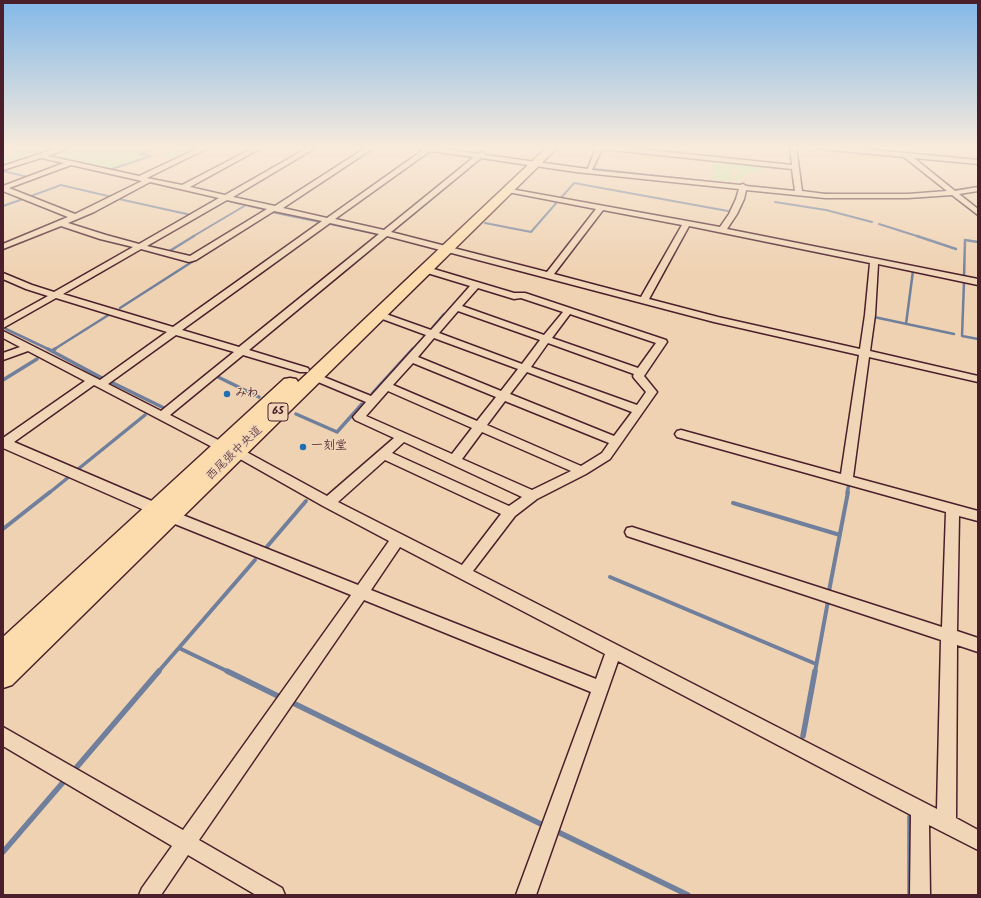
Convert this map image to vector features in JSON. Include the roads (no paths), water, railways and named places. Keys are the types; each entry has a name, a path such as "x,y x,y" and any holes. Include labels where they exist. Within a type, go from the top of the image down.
{"main road":[{"name":"西尾張中央道","path":"3,676 163,513 504,189"},
{"name":"西尾張中央道","path":"309,374 380,315 427,270 443,247 508,190"},
{"name":"西尾張中央道","path":"3,653 163,513"}],"street":[{"path":"5,189 76,217"},
{"path":"3,247 76,217 131,189"},
{"path":"187,189 443,247 717,320 978,379"},
{"path":"3,326 242,189"},
{"path":"61,223 140,247 189,259 193,258 305,189"},
{"path":"4,444 174,331 372,189"},
{"path":"163,415 439,189"},
{"path":"722,230 736,207 742,189"},
{"path":"770,189 799,192"},
{"path":"772,189 825,196 871,197 978,189"},
{"path":"947,189 977,212"},
{"path":"508,190 722,230 978,282"},
{"path":"549,275 601,208"},
{"path":"644,300 686,224"},
{"path":"846,480 870,315 874,261"},
{"path":"427,270 514,296 522,296 662,342 638,376 652,392 606,456 582,471 532,496 510,512 464,573"},
{"path":"3,276 29,287 241,351 309,374 372,401"},
{"path":"476,285 359,416 532,496"},
{"path":"456,307 641,373"},
{"path":"454,460 568,311"},
{"path":"380,315 639,410"},
{"path":"3,334 163,415 328,503 978,840"},
{"path":"3,357 29,347"},
{"path":"410,358 616,441"},
{"path":"385,386 582,471"},
{"path":"681,434 978,516"},
{"path":"328,503 403,437"},
{"path":"4,444 163,513 600,688"},
{"path":"384,454 510,512"},
{"path":"946,823 953,509"},
{"path":"632,532 978,645"},
{"path":"149,895 398,539"},
{"path":"526,895 614,651"},
{"path":"3,736 274,895"},
{"path":"920,810 920,895"}],"waterway":[{"path":"31,196 50,189"},
{"path":"78,189 112,197"},
{"path":"393,231 444,189"},
{"path":"560,199 569,189"},
{"path":"606,189 728,211"},
{"path":"777,189 796,191"},
{"path":"953,190 962,189"},
{"path":"818,193 838,194"},
{"path":"3,206 23,199"},
{"path":"119,199 191,215"},
{"path":"228,201 246,205"},
{"path":"485,223 531,232 558,201"},
{"path":"775,202 826,210 872,222"},
{"path":"192,237 246,205"},
{"path":"246,205 267,210"},
{"path":"271,212 320,222"},
{"path":"330,224 376,234"},
{"path":"879,224 920,237"},
{"path":"171,252 168,252 194,236"},
{"path":"920,237 956,249"},
{"path":"967,278 964,278 965,240 978,242"},
{"path":"120,308 198,258"},
{"path":"906,324 913,271 916,271"},
{"path":"964,282 962,336 978,339"},
{"path":"448,311 455,303"},
{"path":"53,350 110,314"},
{"path":"432,328 444,314"},
{"path":"874,321 874,317 906,324"},
{"path":"906,324 954,334"},
{"path":"6,329 49,349"},
{"path":"412,350 424,337"},
{"path":"49,349 102,378"},
{"path":"372,394 413,349"},
{"path":"3,380 37,359"},
{"path":"216,376 259,397"},
{"path":"109,381 164,408"},
{"path":"296,414 337,432 362,404"},
{"path":"77,470 145,415"},
{"path":"49,493 70,476"},
{"path":"847,493 849,484"},
{"path":"3,529 50,492"},
{"path":"840,535 848,492"},
{"path":"265,549 306,501"},
{"path":"733,503 840,535"},
{"path":"829,591 840,535"},
{"path":"158,672 255,560"},
{"path":"610,577 816,664"},
{"path":"815,672 828,601"},
{"path":"179,648 229,672"},
{"path":"76,768 159,671"},
{"path":"227,671 282,698"},
{"path":"803,736 815,671"},
{"path":"291,702 545,826"},
{"path":"3,852 65,780"},
{"path":"910,817 910,895"},
{"path":"558,832 688,895"}],"place":[{"name":"みわ","path":"227,394"},
{"name":"一刻堂","path":"303,447"}]}
